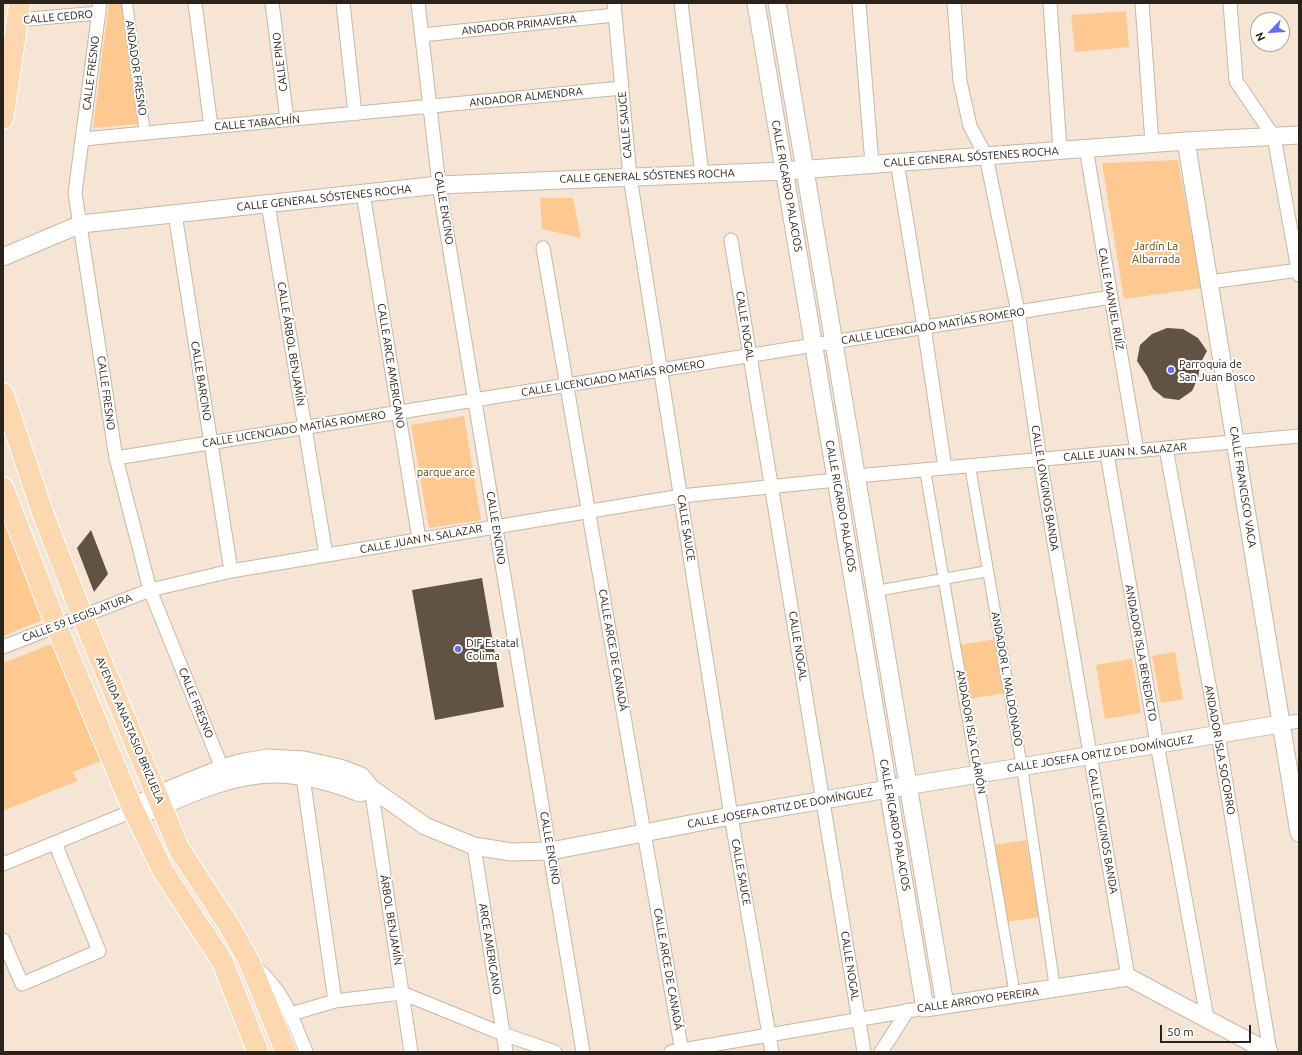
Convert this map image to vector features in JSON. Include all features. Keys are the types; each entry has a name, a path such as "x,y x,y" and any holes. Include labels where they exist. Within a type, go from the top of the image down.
{"main road":[{"path":"3,118 19,12"},
{"name":"AVENIDA ANASTASIO BRIZUELA","path":"3,394 43,514 82,616 179,849 230,927 249,962 286,1052"},
{"path":"3,488 131,813 162,871 222,961 258,1052"}],"street":[{"name":"ANDADOR FRESNO","path":"127,3 145,133"},
{"path":"195,3 211,127"},
{"name":"CALLE PINO","path":"272,3 287,120"},
{"path":"343,3 355,114"},
{"name":"CALLE ENCINO","path":"418,3 439,185 551,851 583,1052"},
{"path":"681,3 702,174"},
{"name":"CALLE RICARDO PALACIOS","path":"756,3 925,1008"},
{"name":"CALLE RICARDO PALACIOS","path":"777,3 945,1005"},
{"path":"859,3 872,164"},
{"name":"CALLE LONGINOS BANDA","path":"954,3 960,81 970,126 986,156 1018,312 1040,460 1128,977"},
{"path":"1050,3 1060,150"},
{"path":"1142,3 1152,143"},
{"path":"1209,282 1299,271 1274,137 1236,81 1230,3"},
{"name":"CALLE CEDRO","path":"19,12 99,8"},
{"name":"CALLE FRESNO","path":"99,8 75,193 116,458 150,590 222,768"},
{"name":"ANDADOR PRIMAVERA","path":"422,35 614,9"},
{"name":"CALLE SAUCE","path":"614,9 630,177 732,816 772,1052"},
{"name":"ANDADOR ALMENDRA","path":"430,107 622,88"},
{"name":"CALLE TABACHÍN","path":"83,139 430,107"},
{"name":"CALLE GENERAL SÓSTENES ROCHA","path":"3,257 81,224 439,185 784,171 1152,143 1299,135"},
{"name":"CALLE FRANCISCO VACA","path":"1186,141 1299,833"},
{"name":"CALLE MANUEL RUÍZ","path":"1086,148 1137,451"},
{"path":"897,162 945,468"},
{"name":"CALLE ARCE AMERICANO","path":"363,193 419,539"},
{"name":"CALLE ÁRBOL BENJAMÍN","path":"268,204 326,555"},
{"name":"CALLE BARCINO","path":"175,214 231,572"},
{"name":"CALLE NOGAL","path":"731,240 864,1052"},
{"name":"CALLE ARCE DE CANADÁ","path":"543,248 644,832 678,1052"},
{"name":"CALLE LICENCIADO MATÍAS ROMERO","path":"116,458 1111,297"},
{"name":"CALLE JUAN N. SALAZAR","path":"856,476 1299,436"},
{"name":"ANDADOR ISLA SOCORRO","path":"1166,448 1218,734 1269,1052"},
{"name":"ANDADOR ISLA BENEDICTO","path":"1106,454 1207,1018"},
{"name":"ANDADOR L. MALDONADO","path":"970,466 1022,767 1055,988"},
{"name":"ANDADOR ISLA CLARIÓN","path":"925,470 1015,995"},
{"name":"CALLE JUAN N. SALAZAR","path":"150,590 231,572 326,555 681,496 836,480"},
{"path":"876,591 945,580 988,571"},
{"name":"CALLE 59 LEGISLATURA","path":"3,647 56,625 150,590"},
{"name":"CALLE JOSEFA ORTIZ DE DOMÍNGUEZ","path":"131,813 159,801 222,768 268,758 304,760 340,768 361,776 371,788 426,826 474,846 511,852 551,851 644,832 888,788 1299,721"},
{"name":"CALLE JOSEFA ORTIZ DE DOMÍNGUEZ","path":"159,801 222,783 273,774 303,777 335,783 360,793 371,788"},
{"path":"303,777 335,1001"},
{"name":"ÁRBOL BENJAMÍN","path":"371,788 411,1052"},
{"path":"3,864 131,813"},
{"path":"3,940 22,984 99,951 55,843"},
{"name":"ARCE AMERICANO","path":"474,846 506,1052"},
{"path":"249,962 273,983 291,1014 306,1052"},
{"path":"1128,977 1269,1052"},
{"name":"CALLE ARROYO PEREIRA","path":"678,1052 908,1010 1128,977"},
{"path":"291,1014 335,1001 402,993 503,1034 555,1052"},
{"path":"881,1052 908,1010"}],"green space":[{"path":"109,3 122,3 139,124 93,128"},
{"path":"1126,11 1129,47 1075,52 1071,15"},
{"name":"Jardín La Albarrada","path":"1178,160 1202,288 1124,299 1102,163"},
{"path":"540,198 573,198 581,238 542,229"},
{"name":"parque arce","path":"464,416 481,520 429,528 411,425"},
{"path":"3,509 45,619 3,636"},
{"path":"996,639 1005,693 969,699 960,645"},
{"path":"54,643 106,759 73,772 77,781 3,811 3,663"},
{"path":"1175,652 1183,699 1161,703 1152,656"},
{"path":"1132,659 1141,713 1105,719 1096,665"},
{"path":"1026,840 1039,917 1007,922 995,845"}],"building":[{"name":"Parroquia de San Juan Bosco","path":"1167,328 1183,329 1198,338 1207,351 1200,364 1198,378 1192,391 1179,400 1164,398 1153,389 1147,376 1137,361 1140,345 1152,334"},
{"path":"91,530 108,574 94,592 77,548"},
{"name":"DIF Estatal Colima","path":"482,578 504,707 435,720 412,590"}],"place":[{"name":"Parroquia de San Juan Bosco","path":"1171,370"},
{"name":"DIF Estatal Colima","path":"458,649"}]}
